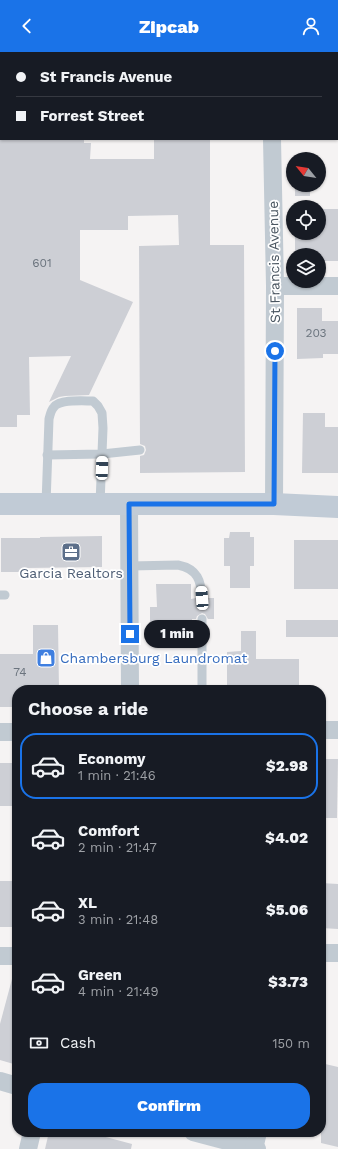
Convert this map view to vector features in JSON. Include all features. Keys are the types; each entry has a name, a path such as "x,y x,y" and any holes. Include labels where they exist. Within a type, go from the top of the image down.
{"street":[{"name":"St Francis Avenue","path":"272,140 275,286 274,504"},
{"path":"275,286 338,286"},
{"path":"0,504 274,504 338,507"},
{"path":"129,504 130,685"},
{"path":"326,730 338,730"},
{"path":"0,732 12,732"},
{"path":"326,953 338,953"},
{"path":"0,956 12,956"},
{"path":"0,1081 12,1085"},
{"path":"28,1149 31,1137"},
{"path":"217,1137 256,1145"}],"lane":[{"path":"46,504 49,419 54,406 60,402 93,400 102,413 104,428 100,504"},
{"path":"48,454 102,454 140,450"},
{"path":"130,566 184,566 196,576 201,584 202,598"},
{"path":"202,619 202,685"}],"building":[{"path":"0,140 84,140 84,143 91,143 90,159 154,159 154,140 210,140 210,245 244,245 245,472 140,473 140,456 144,455 146,450 145,446 140,444 139,246 179,245 178,215 128,216 128,230 80,230 80,280 133,302 89,395 59,397 49,402 71,356 29,357 30,415 17,415 17,427 0,427"},
{"path":"295,192 310,192 310,196 295,196"},
{"path":"326,209 338,209 338,261 326,261 326,248 295,248 295,240 326,240"},
{"path":"297,308 322,308 322,321 338,321 338,354 323,354 323,358 297,359"},
{"path":"303,413 325,413 325,427 338,427 338,473 302,473"},
{"path":"230,532 250,532 250,537 254,537 254,566 250,566 250,588 230,588 230,566 224,566 224,538 229,538"},
{"name":"Garcia Realtors","path":"102,536 102,567 27,568 27,572 1,572 1,538"},
{"path":"294,540 338,540 338,589 294,589"},
{"path":"156,584 191,584 191,599 196,598 199,603 203,604 206,603 208,598 214,598 214,619 208,619 205,614 202,613 197,616 196,619 192,619 192,641 157,642 157,622 150,622 150,607 157,607"},
{"path":"286,620 338,620 338,637 286,637"},
{"path":"33,625 58,625 59,685 12,685 12,707 0,707 0,654 33,654"},
{"path":"241,631 256,631 256,659 299,659 299,685 227,685 227,652 241,651"},
{"path":"326,759 338,759 337,818 326,818"},
{"path":"0,763 12,763 12,806 0,806"},
{"path":"0,881 12,881 12,927 0,927"},
{"path":"326,883 338,884 338,929 326,928"},
{"path":"12,979 12,1064 0,1060 0,1024"},
{"path":"326,1064 338,1067 338,1147 321,1143 321,1137 326,1137"},
{"path":"48,1137 106,1137 132,1144 131,1149 45,1149"}],"place":[{"name":"Garcia Realtors","path":"71,552"},
{"name":"Chambersburg Laundromat","path":"46,658"}],"route":[{"path":"130,634 129,504 274,504 275,351"}]}
